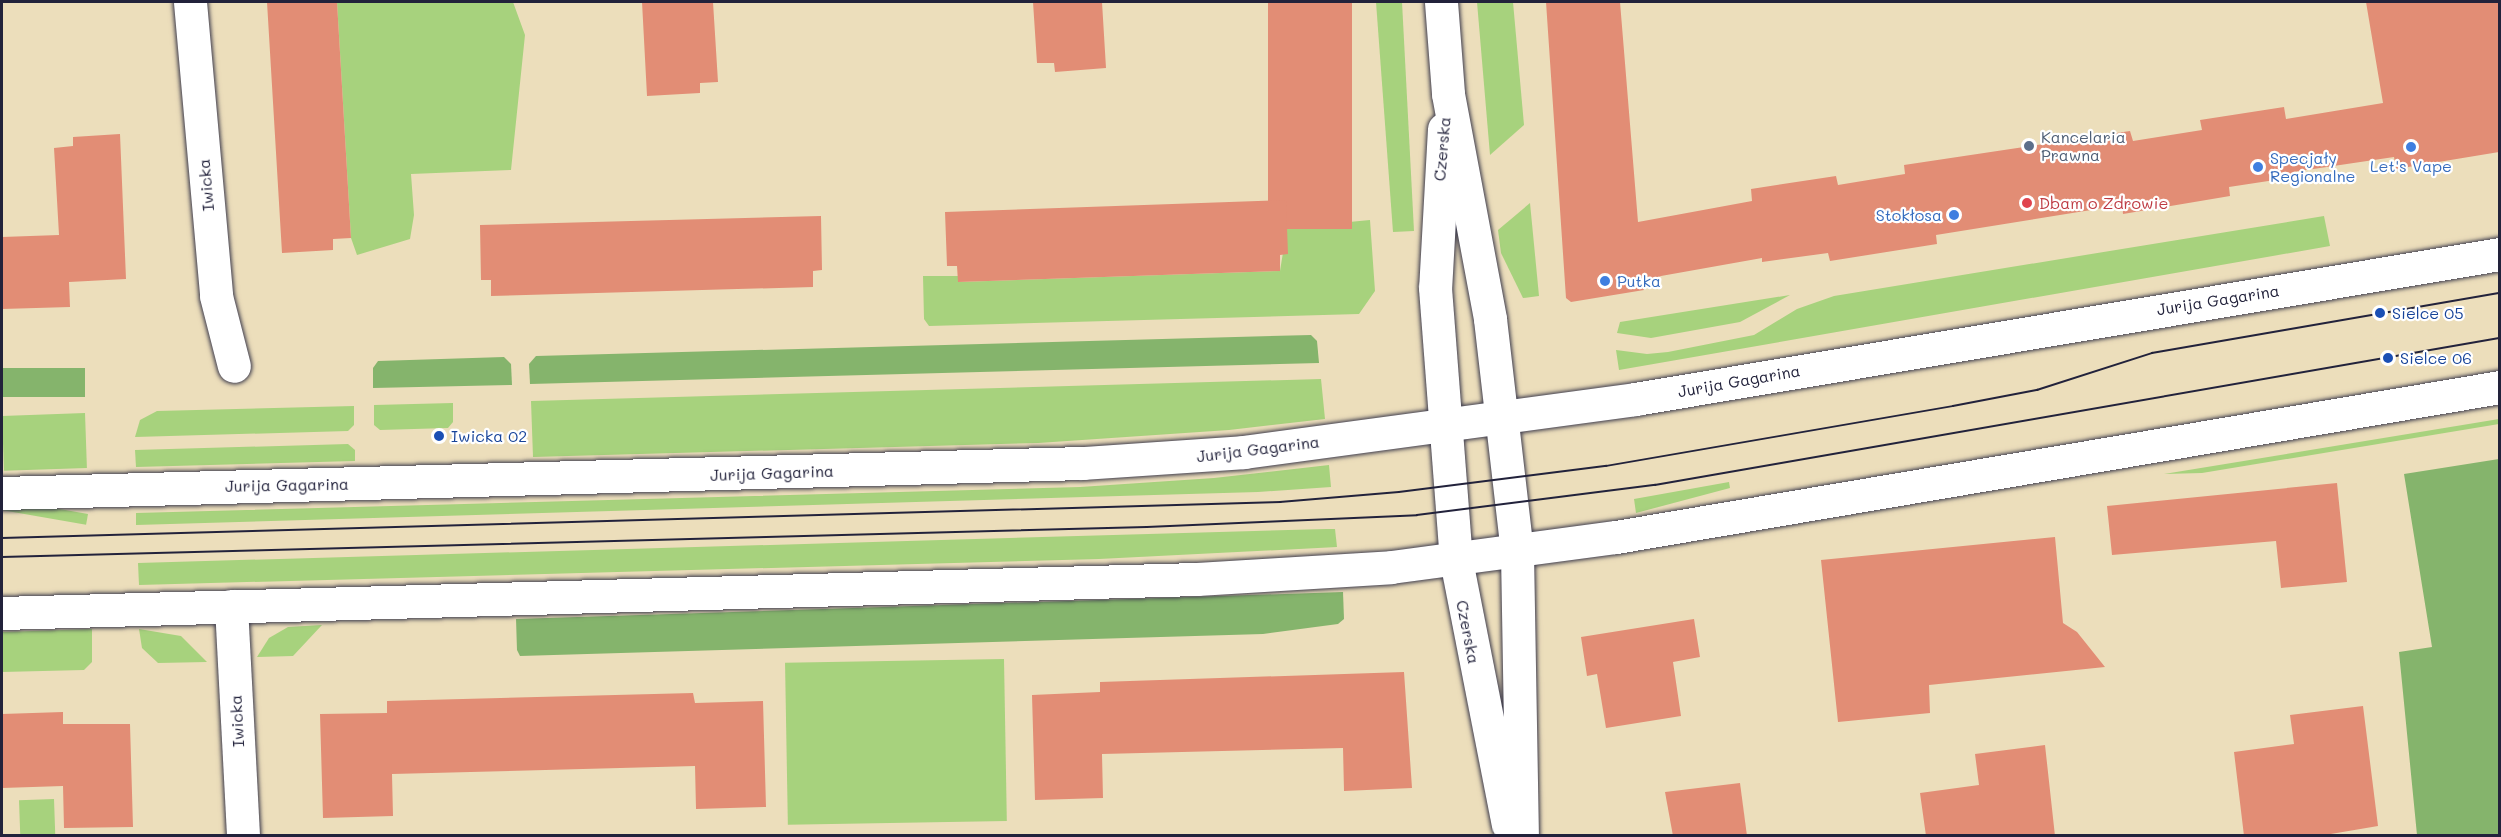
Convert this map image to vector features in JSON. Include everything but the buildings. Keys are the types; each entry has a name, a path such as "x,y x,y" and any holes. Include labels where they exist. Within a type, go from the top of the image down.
{"main road":[{"name":"Iwicka","path":"190,2 216,296 234,366"},
{"path":"1441,2 1448,94"},
{"name":"Czerska","path":"1448,94 1490,319 1517,553 1522,836"},
{"name":"Czerska","path":"1448,94 1439,174 1436,288 1444,427 1456,560 1510,836"},
{"name":"Jurija Gagarina","path":"2,493 1148,461 1501,419 2499,254"},
{"path":"2,612 1197,579 1456,560 1517,553 2499,387"},
{"name":"Iwicka","path":"231,606 243,836"}],"green space":[{"path":"337,2 513,2 525,35 511,170 411,174 414,215 410,239 357,255 351,238"},
{"path":"1376,2 1402,2 1414,231 1393,232"},
{"path":"1477,2 1513,2 1524,125 1490,155"},
{"path":"1530,203 1539,296 1523,298 1501,253 1498,230"},
{"path":"2324,216 2330,246 1619,370 1616,350 1647,354 1668,352 1754,335 1797,309 1834,296"},
{"path":"1370,220 1375,291 1359,314 929,326 924,319 923,276 958,276 959,282 1280,271 1287,228"},
{"path":"1790,295 1740,322 1651,338 1617,333 1620,322"},
{"path":"1311,335 1317,341 1319,363 530,384 529,364 536,356"},
{"path":"504,357 511,364 512,385 373,388 373,368 378,361"},
{"path":"2,368 85,368 85,397 2,397"},
{"path":"1321,379 1325,419 1229,430 1038,443 533,457 531,401"},
{"path":"453,403 453,422 448,428 380,430 374,425 374,405"},
{"path":"354,406 354,425 348,431 135,437 140,420 157,411"},
{"path":"85,413 87,468 4,471 2,416"},
{"path":"2499,419 2499,424 2202,473 2164,474"},
{"path":"348,444 355,450 355,461 136,467 135,450"},
{"path":"2499,459 2499,835 2417,835 2399,652 2432,647 2404,474"},
{"path":"1329,465 1331,487 1258,492 136,525 136,513 1080,487 1214,478"},
{"path":"1729,482 1730,488 1636,513 1634,499"},
{"path":"3,499 88,514 86,525 2,510"},
{"path":"1335,529 1337,547 1099,559 139,585 138,563"},
{"path":"1343,592 1344,619 1338,624 1263,634 520,656 517,650 516,619"},
{"path":"322,625 293,656 257,657 269,638 288,627"},
{"path":"92,629 92,662 84,670 2,672 2,632"},
{"path":"139,629 181,636 207,662 158,663 142,648"},
{"path":"1004,659 1007,821 788,825 785,663"},
{"path":"54,799 55,835 20,836 19,800"}],"tram line":[{"path":"2,538 1280,502 1399,492 1606,466 1953,406 2037,390 2152,353 2500,293"},
{"path":"2,557 1147,527 1417,515 1655,485 2500,338"}],"place":[{"name":"Kancelaria Prawna","path":"2029,146"},
{"name":"Let's Vape","path":"2411,147"},
{"name":"Specjały Regionalne","path":"2258,167"},
{"name":"Dbam o Zdrowie","path":"2027,203"},
{"name":"Stokłosa","path":"1954,215"},
{"name":"Putka","path":"1605,281"},
{"name":"Sielce 05","path":"2380,313"},
{"name":"Sielce 06","path":"2388,358"},
{"name":"Iwicka 02","path":"439,436"}]}
